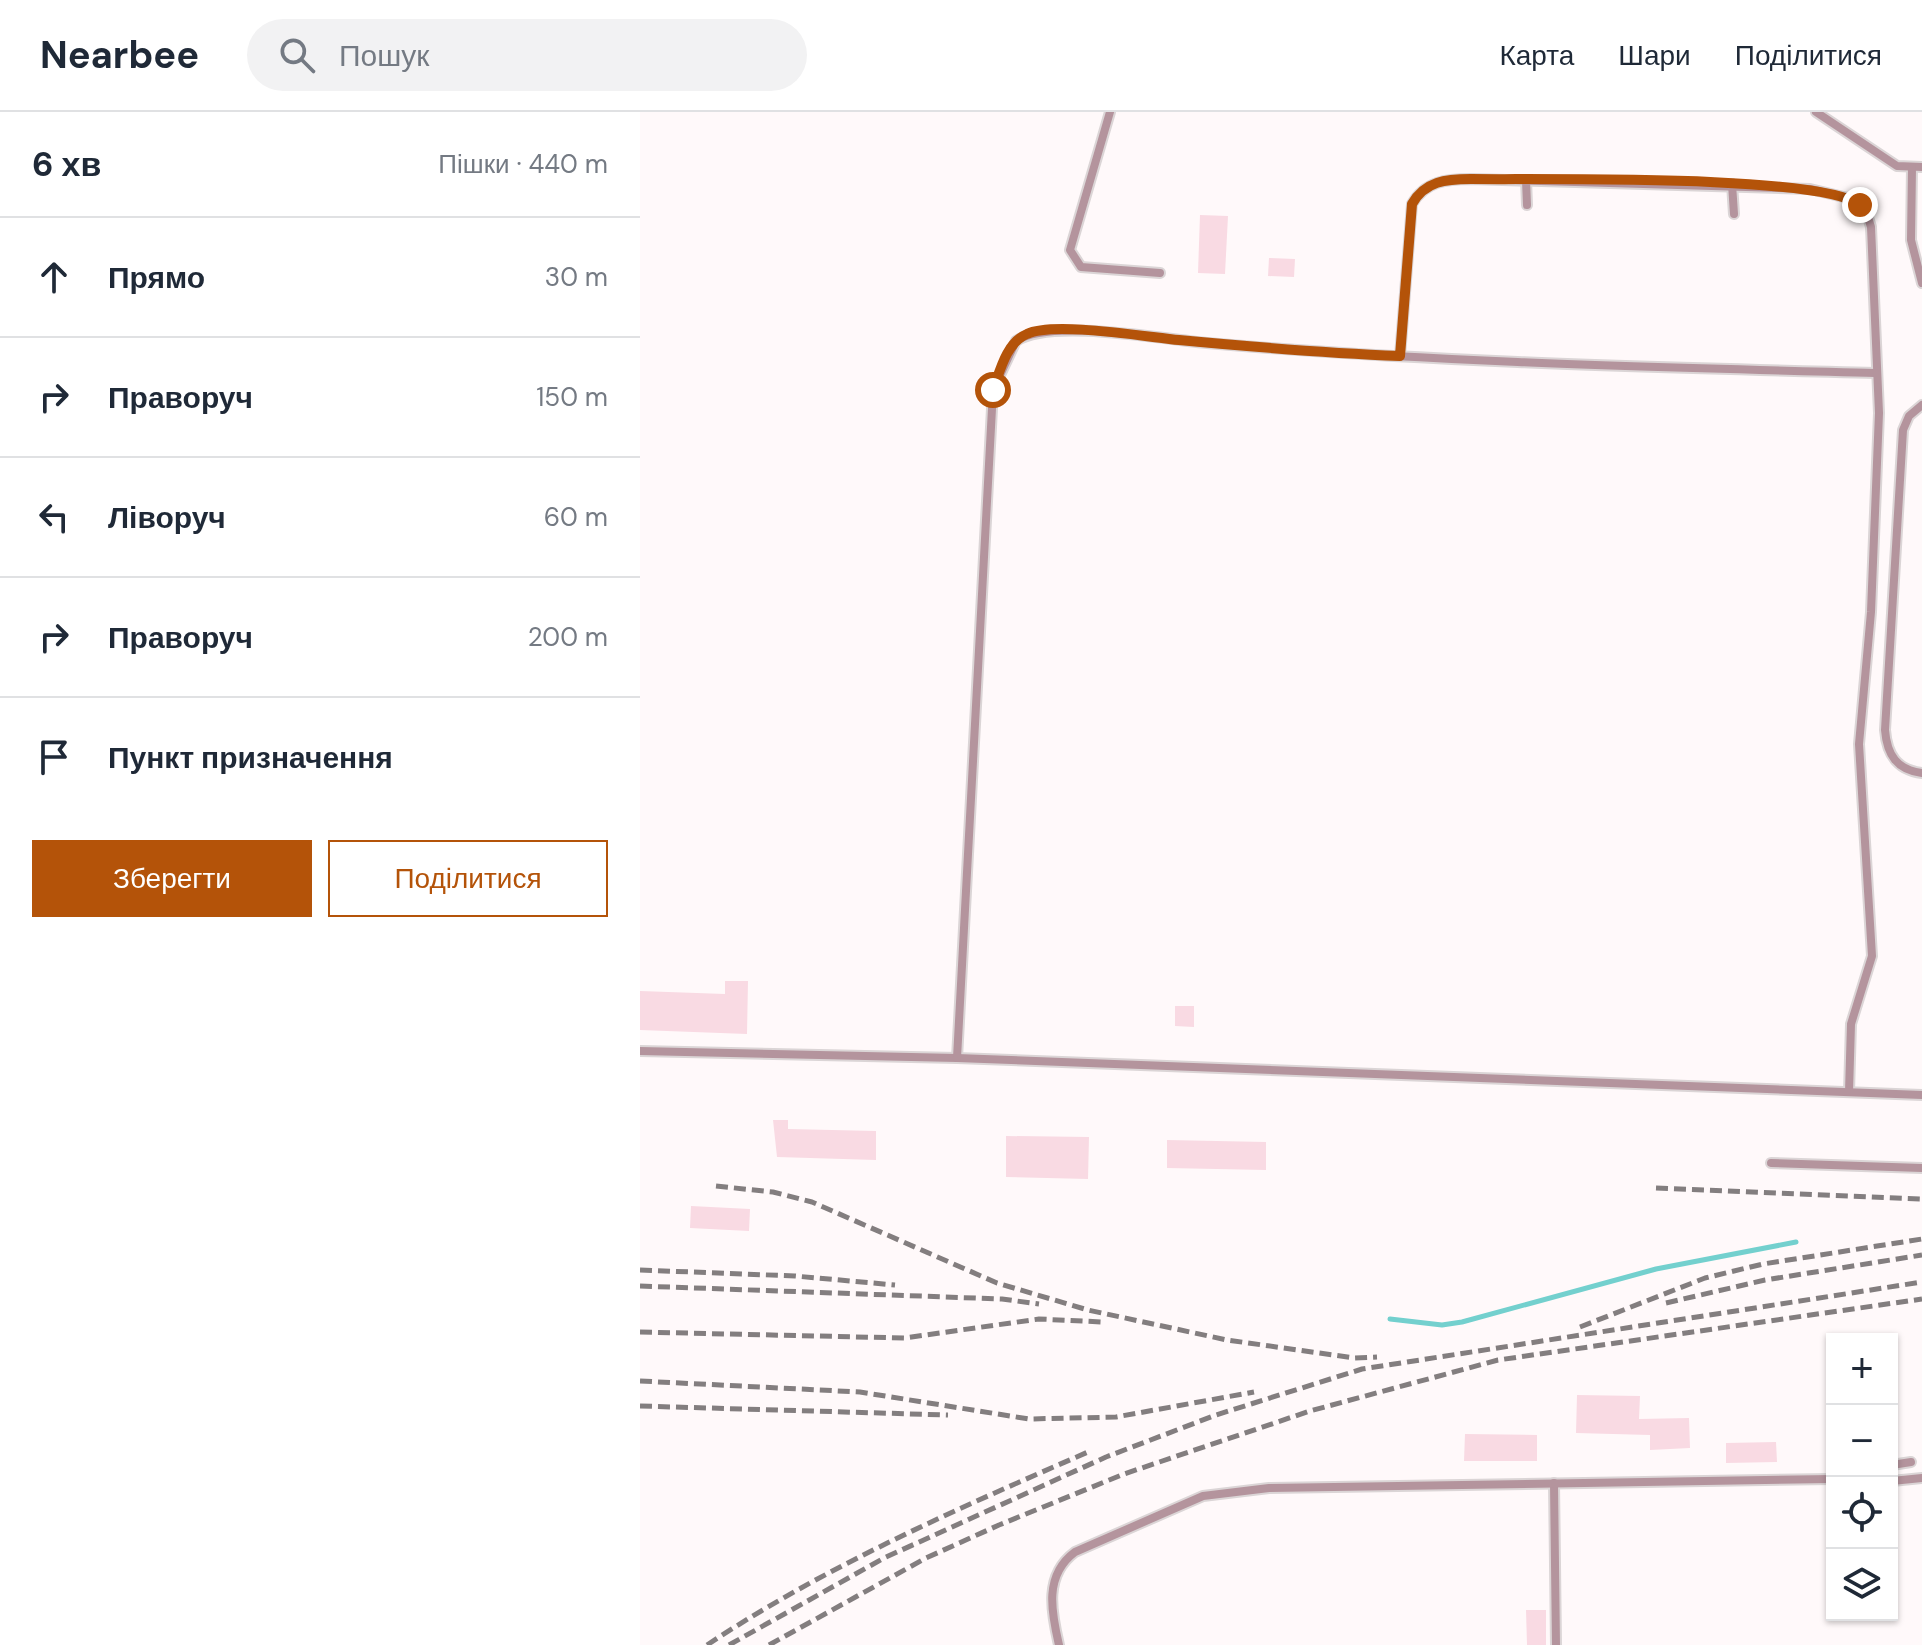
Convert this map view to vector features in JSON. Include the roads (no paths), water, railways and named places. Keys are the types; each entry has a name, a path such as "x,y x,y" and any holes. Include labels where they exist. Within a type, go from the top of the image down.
{"lane":[{"path":"1110,112 1070,250 1081,267 1160,273"},
{"path":"1816,112 1897,166 1917,167 1911,240 1922,283"},
{"path":"1400,356 1409,217 1416,198 1430,185 1454,179 1732,184 1828,191 1852,199 1866,211 1872,235 1875,373 1879,413 1875,535 1859,744 1872,956 1851,1024 1849,1092"},
{"path":"1526,180 1527,205"},
{"path":"1732,184 1734,214"},
{"path":"957,1058 993,390 1016,341 1028,333 1040,331 1085,331 1325,353 1875,373"},
{"path":"1922,405 1909,416 1903,430 1885,730 1888,748 1896,763 1922,773"},
{"path":"640,1051 957,1058 1922,1095"},
{"path":"1771,1163 1922,1168"},
{"path":"1898,1464 1911,1462"},
{"path":"1898,1480 1922,1478"},
{"path":"1059,1645 1052,1590 1061,1563 1075,1552 1203,1496 1269,1488 1826,1479"},
{"path":"1554,1483 1556,1645"}],"waterway":[{"path":"1390,1319 1442,1325 1462,1322 1656,1269 1796,1242"}],"railway":[{"path":"716,1186 773,1192 812,1202 997,1283 1088,1310 1227,1340 1355,1358 1377,1357"},
{"path":"1656,1188 1922,1199"},
{"path":"1580,1327 1705,1278 1763,1264 1922,1239"},
{"path":"1666,1303 1765,1280 1922,1255"},
{"path":"640,1270 795,1276 895,1285"},
{"path":"729,1645 884,1558 1106,1457 1216,1415 1362,1369 1922,1282"},
{"path":"640,1286 1002,1299 1039,1304"},
{"path":"769,1645 926,1558 999,1525 1124,1474 1310,1411 1498,1360 1922,1299"},
{"path":"640,1332 904,1338 1039,1319 1102,1322"},
{"path":"640,1381 860,1392 1029,1419 1116,1417 1254,1392"},
{"path":"640,1406 948,1415"},
{"path":"707,1645 845,1564 941,1517 1088,1452"}]}
